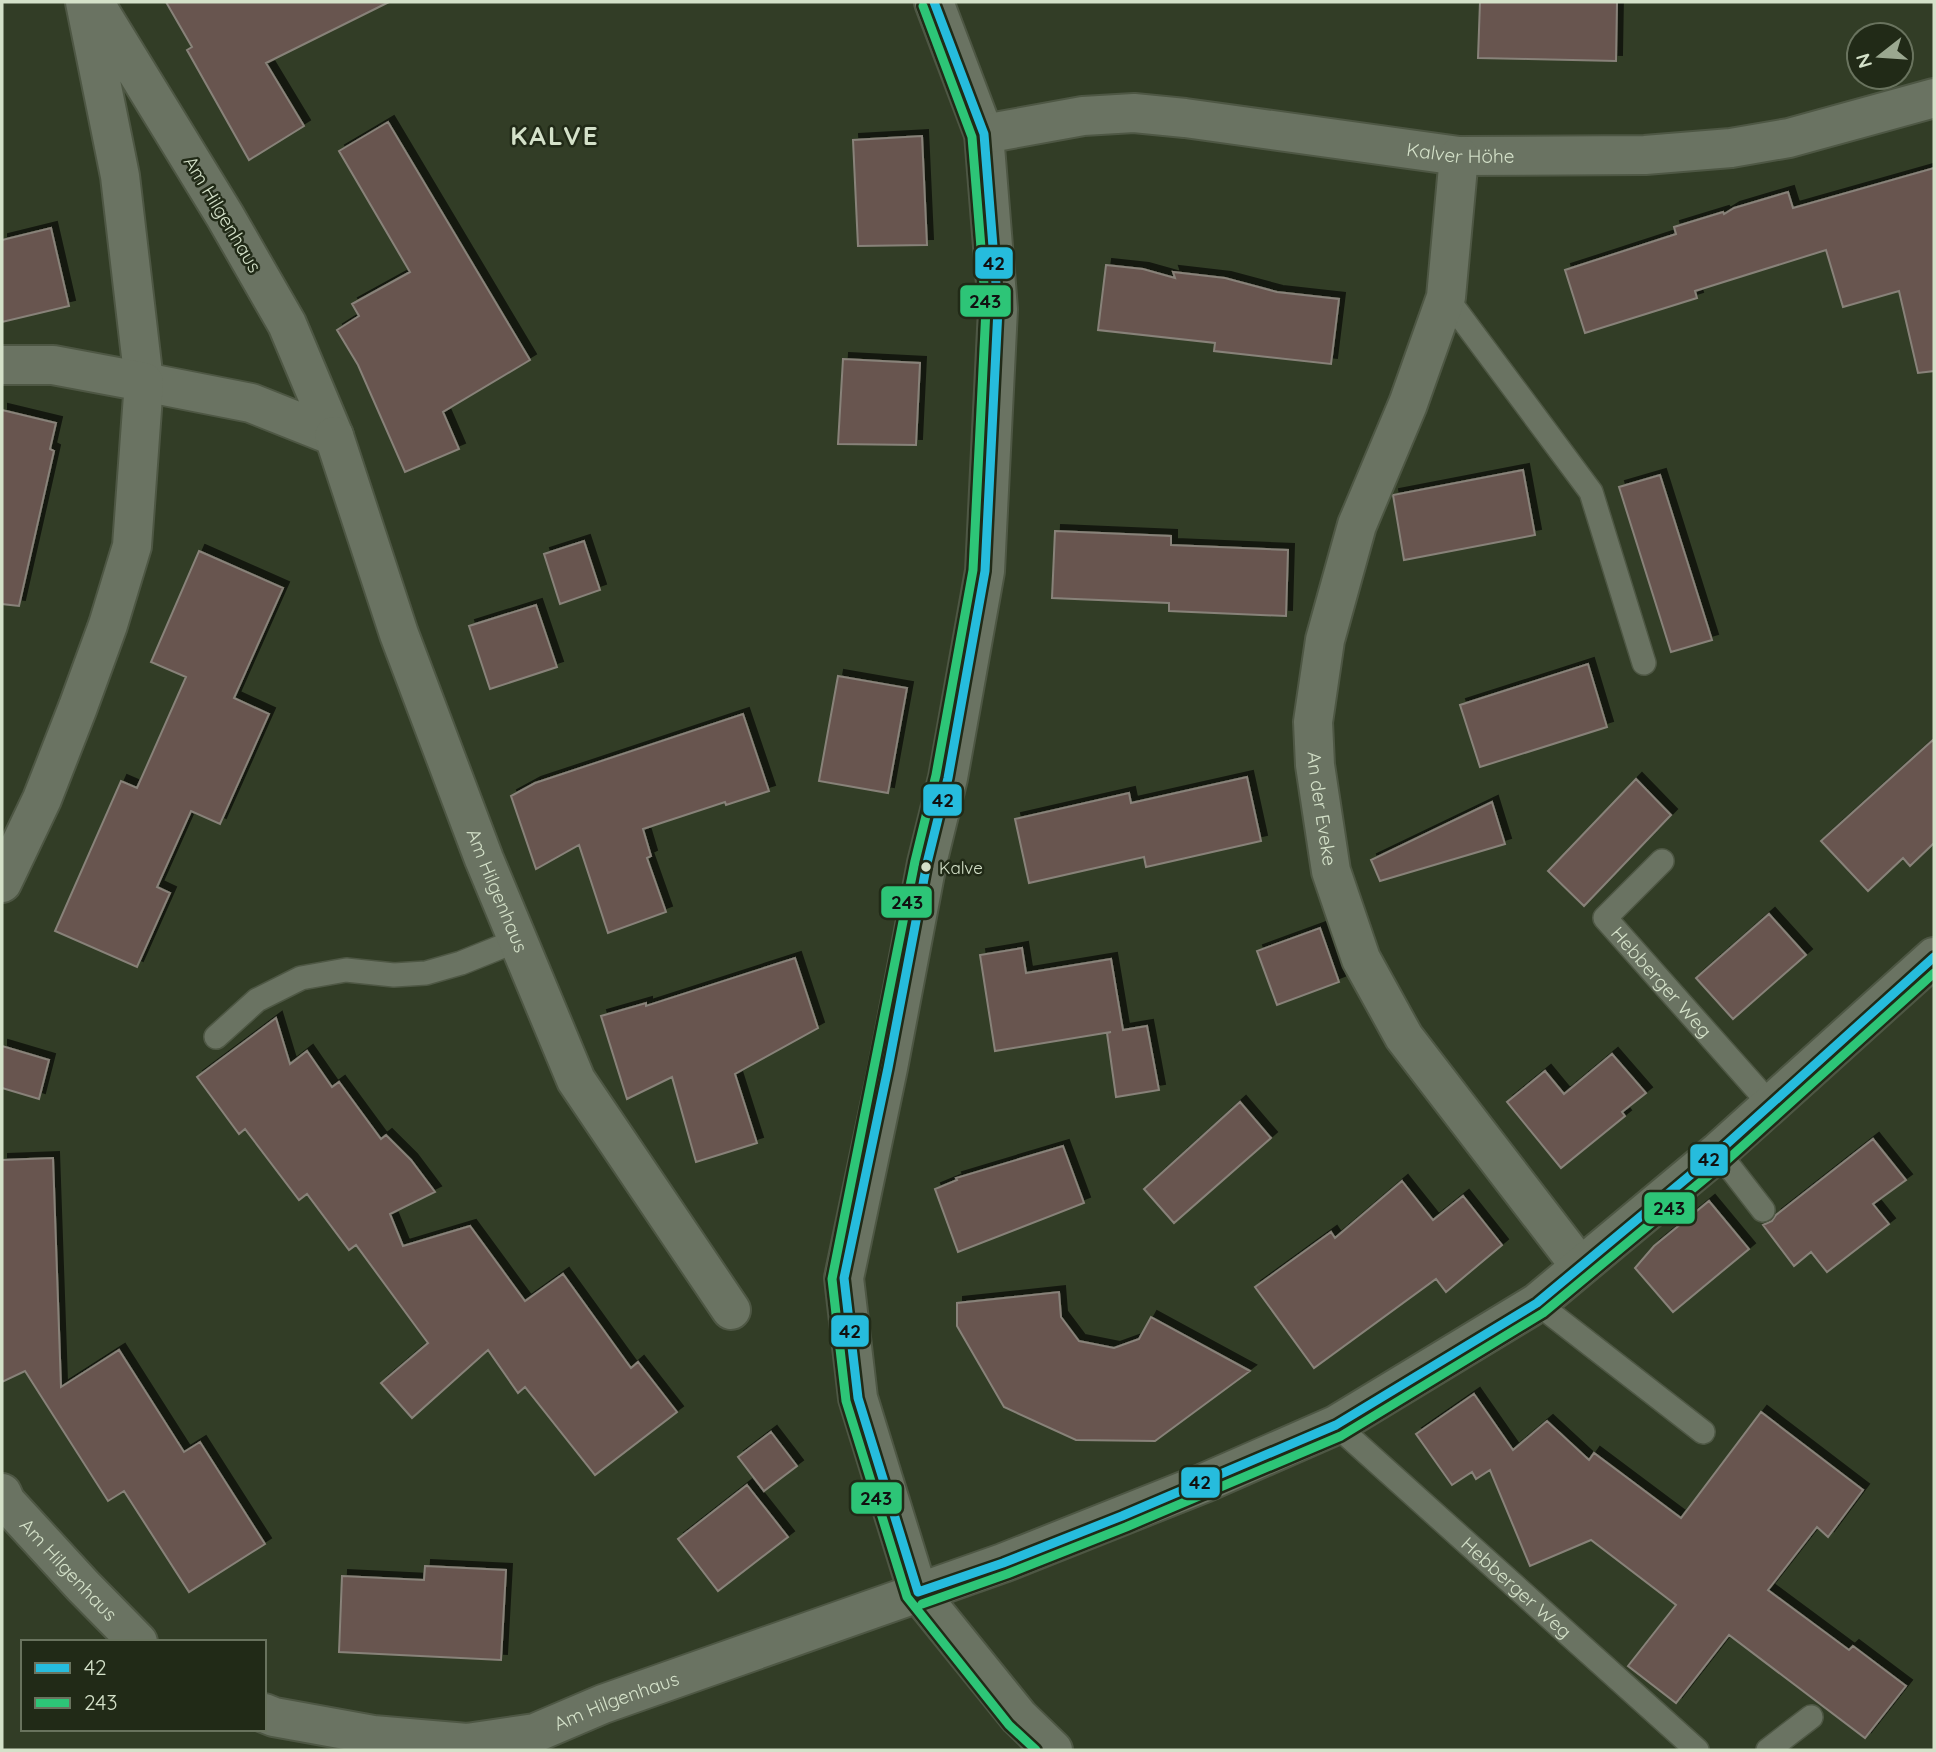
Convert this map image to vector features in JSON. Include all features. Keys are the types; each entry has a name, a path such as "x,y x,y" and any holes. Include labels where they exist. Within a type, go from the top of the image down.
{"street":[{"path":"2,883 42,799 78,708 108,625 132,545 144,382 120,176 85,2"},
{"name":"Am Hilgenhaus","path":"94,2 225,216 287,324 334,436 399,634 484,859 576,1080 731,1310"},
{"path":"934,2 984,134 998,309 985,570 948,778 926,863 891,1055 844,1278 858,1398 918,1592 1019,1717 1053,1750"},
{"name":"Kalver Höhe","path":"984,134 1083,116 1134,113 1459,156 1645,155 1731,148 1789,138 1934,98"},
{"name":"An der Eveke","path":"1459,156 1446,297 1408,404 1353,538 1325,640 1313,722 1315,765 1331,871 1361,959 1404,1037 1580,1266"},
{"path":"2,365 53,365 251,403 334,436"},
{"path":"918,1592 1003,1563 1134,1511 1336,1425 1537,1303 1718,1152 1934,957"},
{"name":"Am Hilgenhaus","path":"2,1493 6,1502 74,1577 136,1640"},
{"name":"Am Hilgenhaus","path":"266,1714 373,1735 467,1744 535,1733 603,1704 918,1592"}],"lane":[{"path":"1446,297 1591,492 1644,663"},
{"name":"Hebberger Weg","path":"1662,861 1605,918 1771,1105"},
{"path":"216,1037 257,1000 301,978 346,970 394,975 426,973 461,963 518,940"},
{"path":"1718,1152 1763,1210"},
{"path":"1537,1303 1703,1432"},
{"name":"Hebberger Weg","path":"1336,1425 1698,1750"},
{"path":"1768,1750 1811,1717"}],"building":[{"path":"166,2 389,2 266,63 304,126 249,160 187,50 192,47"},
{"path":"1480,2 1617,2 1616,61 1478,58"},
{"path":"388,122 530,360 443,412 459,449 405,472 358,365 337,330 359,316 352,304 410,272 339,151"},
{"path":"922,136 927,245 858,246 853,140"},
{"path":"1934,168 1934,371 1918,373 1899,291 1843,307 1826,250 1695,291 1697,298 1585,333 1565,270 1676,234 1674,227 1723,212 1724,214 1734,208 1788,192 1793,208"},
{"path":"51,228 69,306 2,322 2,240"},
{"path":"1106,265 1143,269 1175,278 1173,272 1225,278 1277,292 1339,299 1331,364 1214,351 1215,343 1098,330"},
{"path":"843,359 920,363 916,445 838,444"},
{"path":"2,410 56,423 50,449 54,451 19,606 2,604"},
{"path":"1523,470 1535,535 1404,560 1393,495"},
{"path":"1660,475 1712,640 1671,652 1619,487"},
{"path":"1055,531 1171,536 1171,545 1288,550 1286,616 1169,611 1169,603 1052,598"},
{"path":"584,541 600,590 560,604 544,554"},
{"path":"199,551 283,588 234,698 269,714 220,824 191,811 157,887 170,893 137,967 55,931 121,781 137,788 186,677 151,662"},
{"path":"536,605 557,667 490,689 469,626"},
{"path":"1588,664 1607,727 1480,767 1460,705"},
{"path":"838,676 907,688 888,793 819,781"},
{"path":"743,714 769,791 726,805 725,802 643,829 651,856 647,858 666,912 608,933 579,845 536,869 511,796 535,783"},
{"path":"1934,739 1934,843 1910,866 1903,858 1868,891 1821,841"},
{"path":"1247,777 1261,841 1146,867 1144,857 1029,883 1015,819 1129,793 1131,803"},
{"path":"1636,779 1671,815 1584,906 1548,871"},
{"path":"1492,802 1505,844 1380,881 1371,860"},
{"path":"1769,914 1806,955 1733,1019 1696,978"},
{"path":"1320,928 1339,982 1277,1005 1257,951"},
{"path":"1022,948 1026,973 1111,959 1123,1030 1147,1026 1159,1090 1116,1097 1107,1033 1111,1032 995,1051 980,955"},
{"path":"795,958 818,1028 735,1074 757,1143 696,1162 672,1077 627,1099 601,1016 646,1003 646,1006"},
{"path":"276,1018 290,1064 307,1051 332,1087 339,1082 381,1139 386,1135 411,1160 435,1192 390,1214 403,1246 470,1226 525,1301 563,1274 631,1368 638,1362 677,1412 595,1475 525,1387 518,1393 488,1350 412,1418 381,1383 428,1343 356,1245 349,1250 307,1194 299,1200 245,1129 239,1134 197,1077"},
{"path":"2,1046 49,1060 39,1099 2,1088"},
{"path":"1612,1054 1646,1093 1622,1112 1625,1116 1561,1168 1507,1102 1545,1071 1564,1094"},
{"path":"1240,1102 1271,1138 1174,1223 1144,1189"},
{"path":"1873,1139 1906,1180 1873,1204 1889,1224 1827,1272 1811,1252 1794,1266 1763,1225 1772,1221 1776,1215"},
{"path":"1063,1146 1084,1203 958,1252 935,1189 957,1180 956,1178"},
{"path":"53,1158 61,1387 119,1350 184,1452 200,1442 265,1544 189,1592 124,1491 108,1501 25,1371 2,1382 2,1160"},
{"path":"1402,1181 1433,1220 1463,1196 1502,1245 1446,1292 1436,1279 1314,1368 1255,1287 1331,1232 1335,1238"},
{"path":"1709,1201 1749,1249 1673,1312 1635,1268 1654,1246"},
{"path":"1059,1292 1061,1317 1079,1341 1114,1348 1139,1339 1151,1317 1250,1371 1155,1441 1076,1440 1004,1407 957,1326 957,1303"},
{"path":"1474,1394 1513,1450 1547,1421 1589,1460 1594,1453 1681,1518 1761,1412 1863,1490 1828,1537 1817,1527 1768,1590 1849,1650 1853,1646 1906,1686 1865,1738 1729,1635 1676,1703 1628,1666 1676,1605 1591,1540 1530,1566 1490,1470 1476,1479 1472,1472 1452,1485 1416,1434"},
{"path":"771,1432 797,1466 764,1491 738,1457"},
{"path":"747,1485 788,1537 718,1591 678,1539"},
{"path":"425,1566 506,1570 501,1660 339,1652 342,1576 424,1580"}],"transit line":[{"name":"42","path":"918,1592 858,1398 844,1278 927,863 948,778 985,571 998,309 984,134 934,2"},
{"name":"243","path":"923,6 972,137 986,309 973,570 936,775 915,861 832,1279 846,1401 907,1597 1009,1725 1036,1750"},
{"name":"42","path":"918,1592 1003,1563 1122,1516 1336,1425 1537,1303 1718,1152 1934,957"},
{"name":"243","path":"922,1604 1126,1527 1341,1436 1543,1313 1726,1161 1934,973"}],"place":[{"name":"Kalve","path":"926,867"}],"district":[{"name":"KALVE","path":"555,135"}]}
